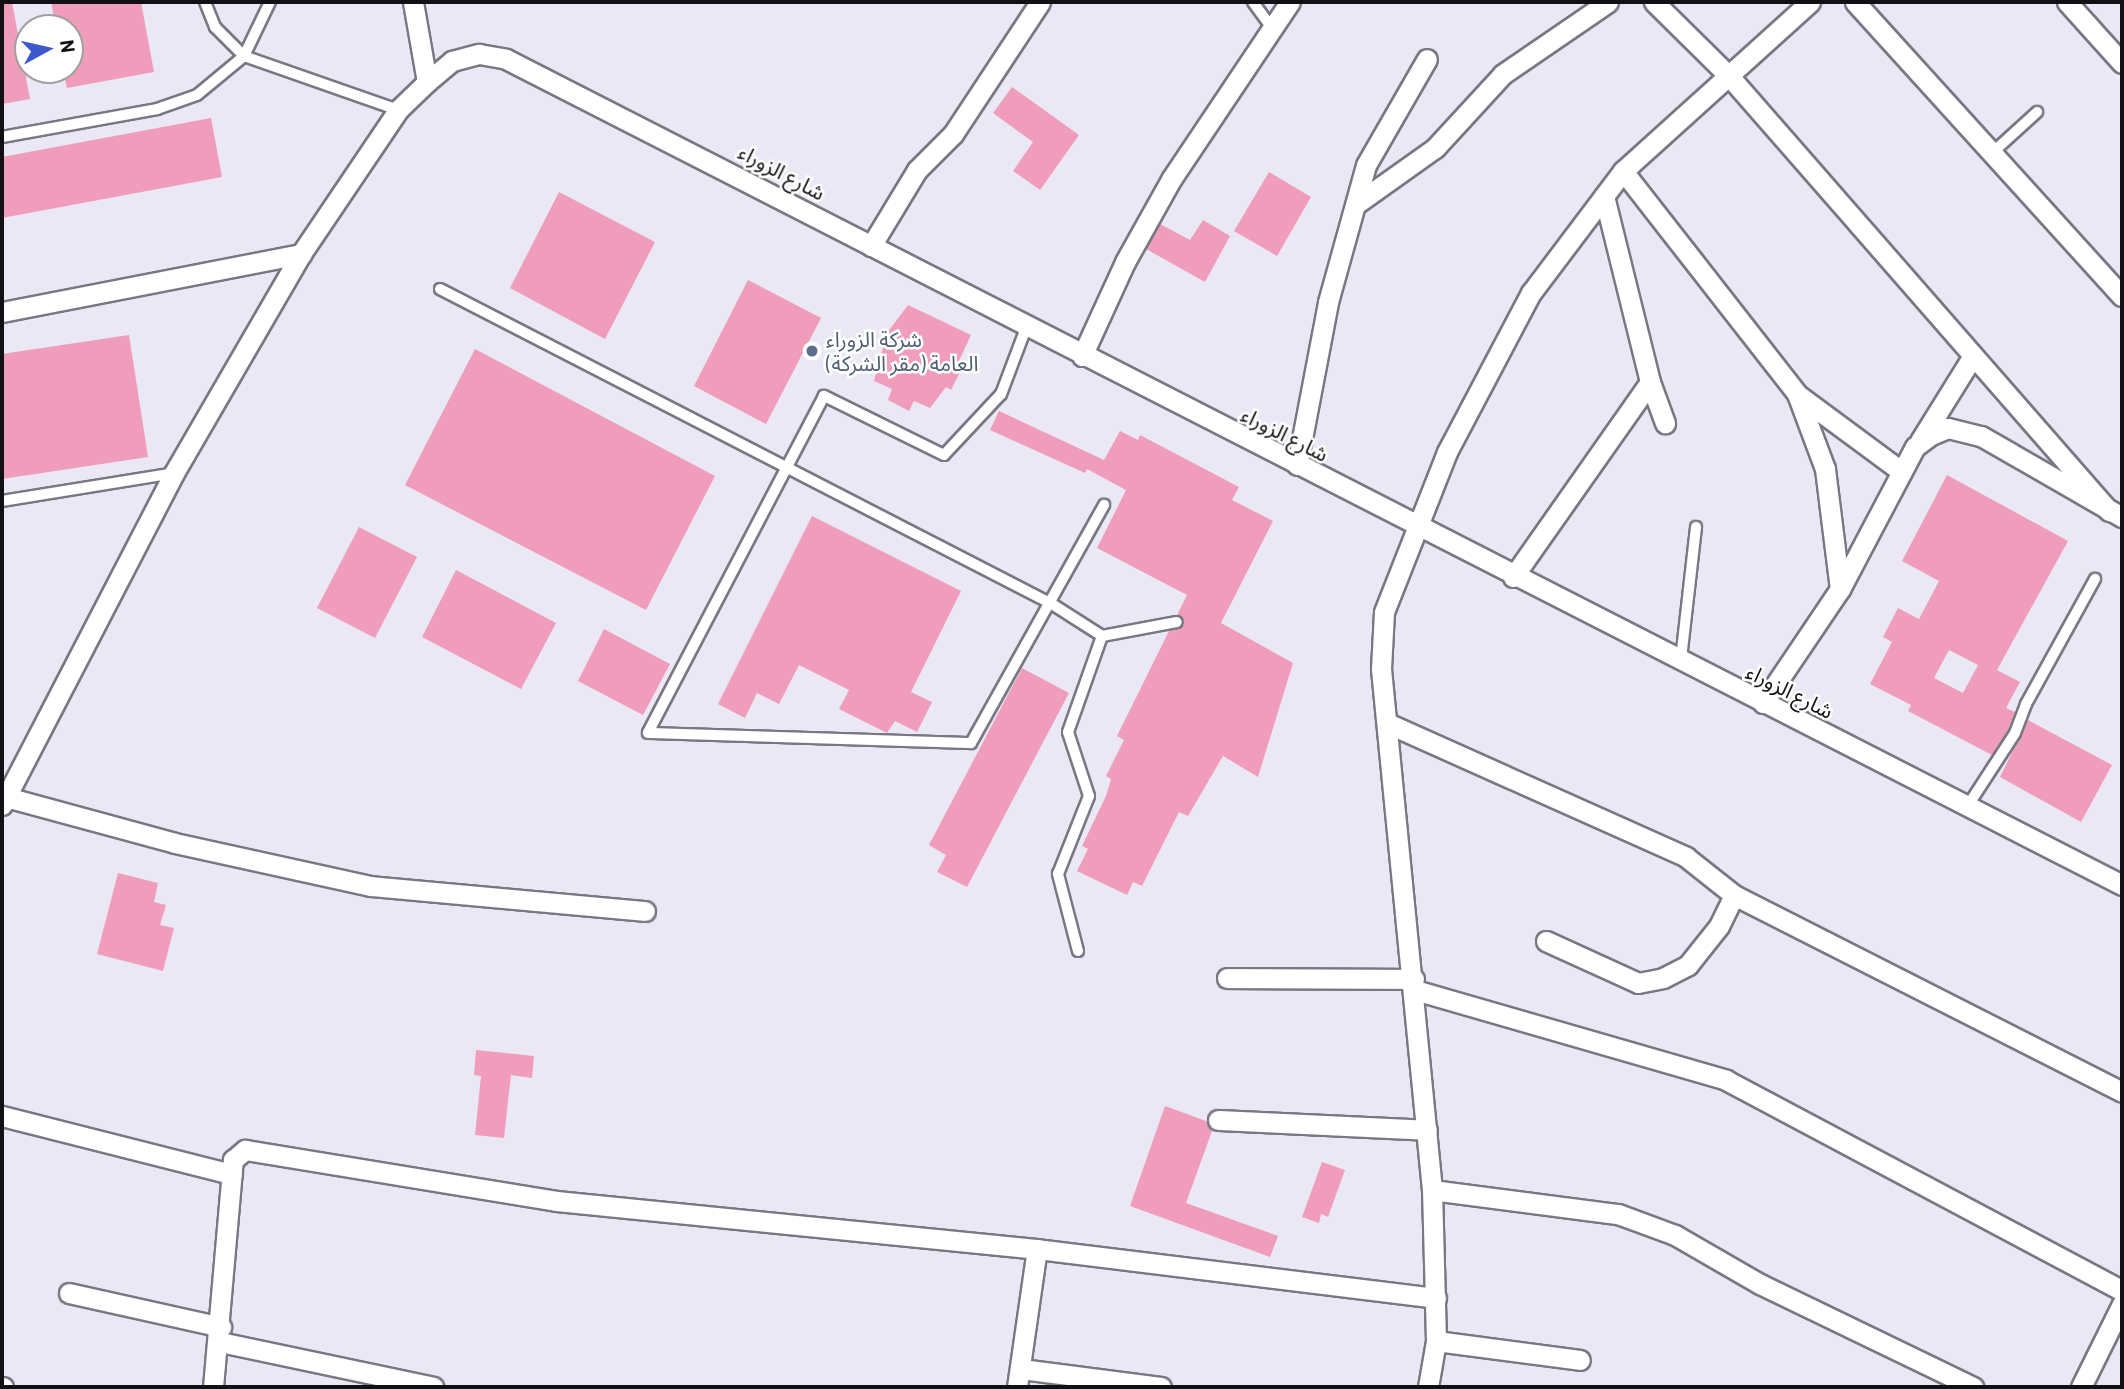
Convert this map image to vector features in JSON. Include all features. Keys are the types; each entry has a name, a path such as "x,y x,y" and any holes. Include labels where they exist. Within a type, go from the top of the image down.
{"street":[{"path":"412,2 427,82"},
{"path":"872,246 917,170 953,134 1040,2"},
{"path":"1082,356 1125,262 1172,178 1270,27 1290,2"},
{"path":"1360,202 1434,148 1503,74 1608,2"},
{"path":"1654,2 1730,76 1973,356 2115,514"},
{"path":"1428,1387 1436,1341 1432,1190 1415,985 1381,669 1384,612 1447,452 1531,293 1623,171 1810,2"},
{"path":"1856,2 2122,296"},
{"path":"2067,2 2122,63"},
{"name":"شارع الزوراء","path":"4,801 174,473 301,254 398,110 452,61 480,54 506,59 1416,528 2122,886"},
{"path":"1297,465 1328,302 1360,202 1366,165 1427,59"},
{"path":"1623,171 1797,394 1902,472"},
{"path":"1604,196 1650,382 1665,423"},
{"path":"2,312 301,254"},
{"path":"1763,703 1840,589 1916,447 1973,356"},
{"path":"1513,577 1650,382"},
{"path":"1797,394 1825,469 1840,589"},
{"path":"1916,447 1948,428 1965,431 2115,514"},
{"path":"1387,723 1686,857 1734,895 2122,1092"},
{"path":"4,801 175,843 370,886 645,911"},
{"path":"1546,941 1638,983 1663,978 1688,965 1719,926 1734,895"},
{"path":"1227,978 1415,985 1726,1080 2122,1291"},
{"path":"2,1116 232,1174"},
{"path":"1218,1120 1427,1130"},
{"path":"213,1387 220,1334 233,1160 245,1150 556,1201 1037,1249 1436,1298"},
{"path":"1432,1190 1618,1214 1675,1235 1760,1284 1973,1387"},
{"path":"1037,1249 1019,1378 1161,1387"},
{"path":"69,1293 433,1387"},
{"path":"2081,1387 2122,1304"},
{"path":"1436,1341 1580,1360"}],"lane":[{"path":"205,2 215,27 244,56 398,110"},
{"path":"2,137 178,103 214,84 244,56 270,2"},
{"path":"1253,2 1270,27"},
{"path":"1992,153 2037,112"},
{"path":"440,289 1052,604 1102,636 1177,622"},
{"path":"1026,328 1001,394 944,455 824,396 648,733 971,743 1052,604 1104,505"},
{"path":"2,501 174,473"},
{"path":"1680,661 1696,527"},
{"path":"1967,807 2015,733 2026,704 2095,579"},
{"path":"1078,951 1058,873 1089,796 1068,732 1102,636"}],"building":[{"path":"2,2 12,2 14,84 27,84 30,99 2,104"},
{"path":"51,2 141,2 154,72 67,88 66,84 84,84 84,14 53,14"},
{"path":"1012,87 1079,135 1040,190 1013,171 1033,142 993,113"},
{"path":"211,118 222,177 2,218 2,157"},
{"path":"1269,172 1311,197 1277,256 1234,231"},
{"path":"559,192 655,242 605,339 510,288"},
{"path":"1203,220 1230,236 1205,282 1146,249 1160,224 1190,240"},
{"path":"748,280 821,318 766,424 694,386"},
{"path":"908,305 971,335 956,367 961,370 951,390 946,387 930,408 914,401 909,411 888,400 892,389 874,381 887,333"},
{"path":"129,335 148,457 2,479 2,354"},
{"path":"475,349 715,476 646,610 405,485"},
{"path":"999,411 1104,460 1120,431 1138,440 1140,435 1239,487 1232,500 1273,521 1221,623 1293,663 1258,777 1223,756 1188,816 1179,812 1142,886 1133,882 1127,895 1077,871 1088,849 1082,846 1106,796 1111,779 1106,776 1124,740 1117,736 1169,631 1184,625 1183,618 1177,615 1187,595 1097,548 1126,490 1087,469 1085,473 990,430"},
{"path":"1947,475 2068,541 1997,670 2020,682 2006,708 2015,712 2008,730 1992,755 1908,711 1911,705 1870,684 1892,642 1883,637 1898,608 1919,619 1939,581 1902,561","holes":["1949,650 1978,665 1963,693 1934,678"]},
{"path":"812,516 961,591 911,692 932,702 917,732 895,721 887,733 839,709 849,690 799,665 779,704 757,693 745,718 718,704"},
{"path":"359,527 417,557 375,638 317,608"},
{"path":"456,570 556,623 521,689 422,637"},
{"path":"604,629 670,664 643,715 578,681"},
{"path":"1022,668 1069,693 967,887 937,872 946,855 929,845"},
{"path":"2028,720 2112,765 2081,822 2000,777"},
{"path":"118,873 158,883 154,902 166,905 160,925 174,928 163,971 97,954"},
{"path":"476,1050 534,1056 532,1078 511,1075 504,1138 475,1135 481,1076 474,1075"},
{"path":"1165,1106 1206,1121 1212,1131 1186,1203 1278,1236 1270,1257 1130,1206"},
{"path":"1322,1162 1345,1170 1328,1217 1321,1214 1319,1223 1302,1217"}],"place":[{"name":"شركة الزوراء العامة (مقر الشركة)","path":"812,351"}]}
